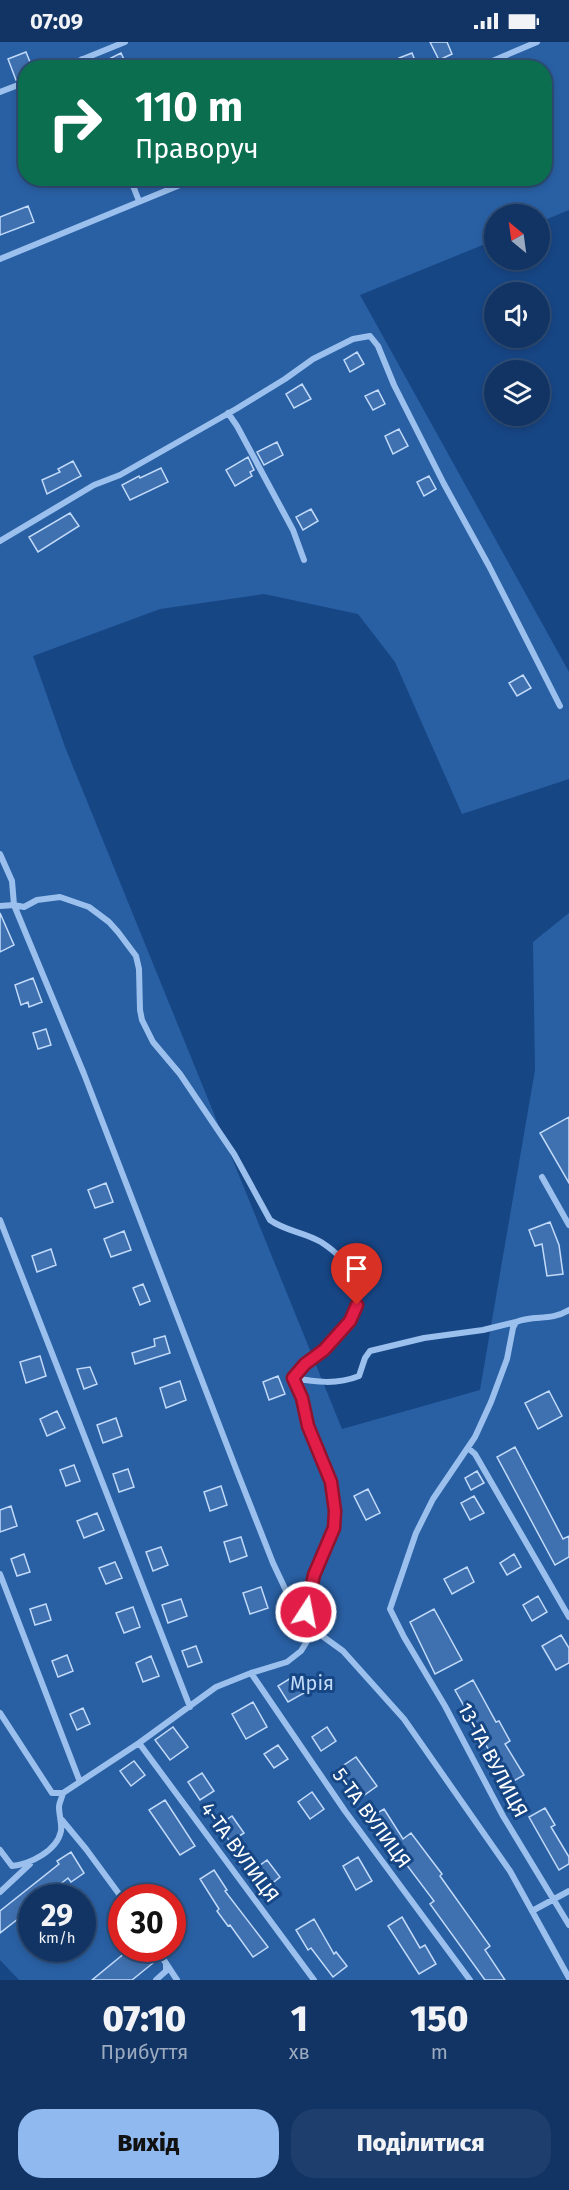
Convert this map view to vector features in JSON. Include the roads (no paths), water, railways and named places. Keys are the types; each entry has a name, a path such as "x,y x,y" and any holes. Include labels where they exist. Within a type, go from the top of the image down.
{"street":[{"path":"82,59 124,42"},
{"path":"495,60 537,42"},
{"path":"0,92 18,85"},
{"path":"133,186 139,201"},
{"path":"0,259 177,186"},
{"path":"0,541 94,485 120,475 228,413 285,379 312,359 353,339 370,336 378,346 394,385 444,484 489,566 560,706"},
{"path":"228,413 284,512 304,560"},
{"path":"0,854 12,881 14,905 84,1074 273,1563 289,1598 314,1630 343,1651 404,1719 510,1871 569,1978"},
{"path":"0,906 24,906 37,900 60,897 88,907 109,922 136,956 139,969 140,1010 142,1020 153,1042 180,1074 234,1154 267,1215 280,1227 306,1234 335,1252 354,1275 357,1305 350,1321 324,1350 305,1364 293,1378"},
{"path":"542,1177 569,1225"},
{"path":"0,1220 190,1707"},
{"path":"293,1378 322,1383 350,1379 359,1376 370,1351 424,1338 483,1330 525,1318 552,1318 569,1310"},
{"path":"516,1322 501,1378 468,1448 475,1454 569,1617"},
{"path":"293,1378 302,1398 308,1426 331,1482 335,1511 334,1528 314,1575 304,1617"},
{"name":"13-ТА ВУЛИЦЯ","path":"468,1448 433,1499 416,1533 390,1609 503,1816 569,1925"},
{"path":"0,1574 80,1782"},
{"path":"0,1713 52,1793 63,1793 139,1743 216,1687 287,1662 301,1651 314,1630"},
{"name":"5-ТА ВУЛИЦЯ","path":"251,1673 345,1811 470,1980"},
{"name":"4-ТА ВУЛИЦЯ","path":"139,1743 314,1980"},
{"path":"0,1892 30,1863 50,1848 61,1834 62,1820 59,1808 63,1793"},
{"path":"62,1820 112,1884"},
{"path":"0,1850 12,1866 30,1863"},
{"path":"532,1911 569,1891"},
{"path":"156,1980 166,1971 166,1963"},
{"path":"166,1963 177,1980"}],"park label":[{"name":"Мрія","path":"312,1683"}]}
